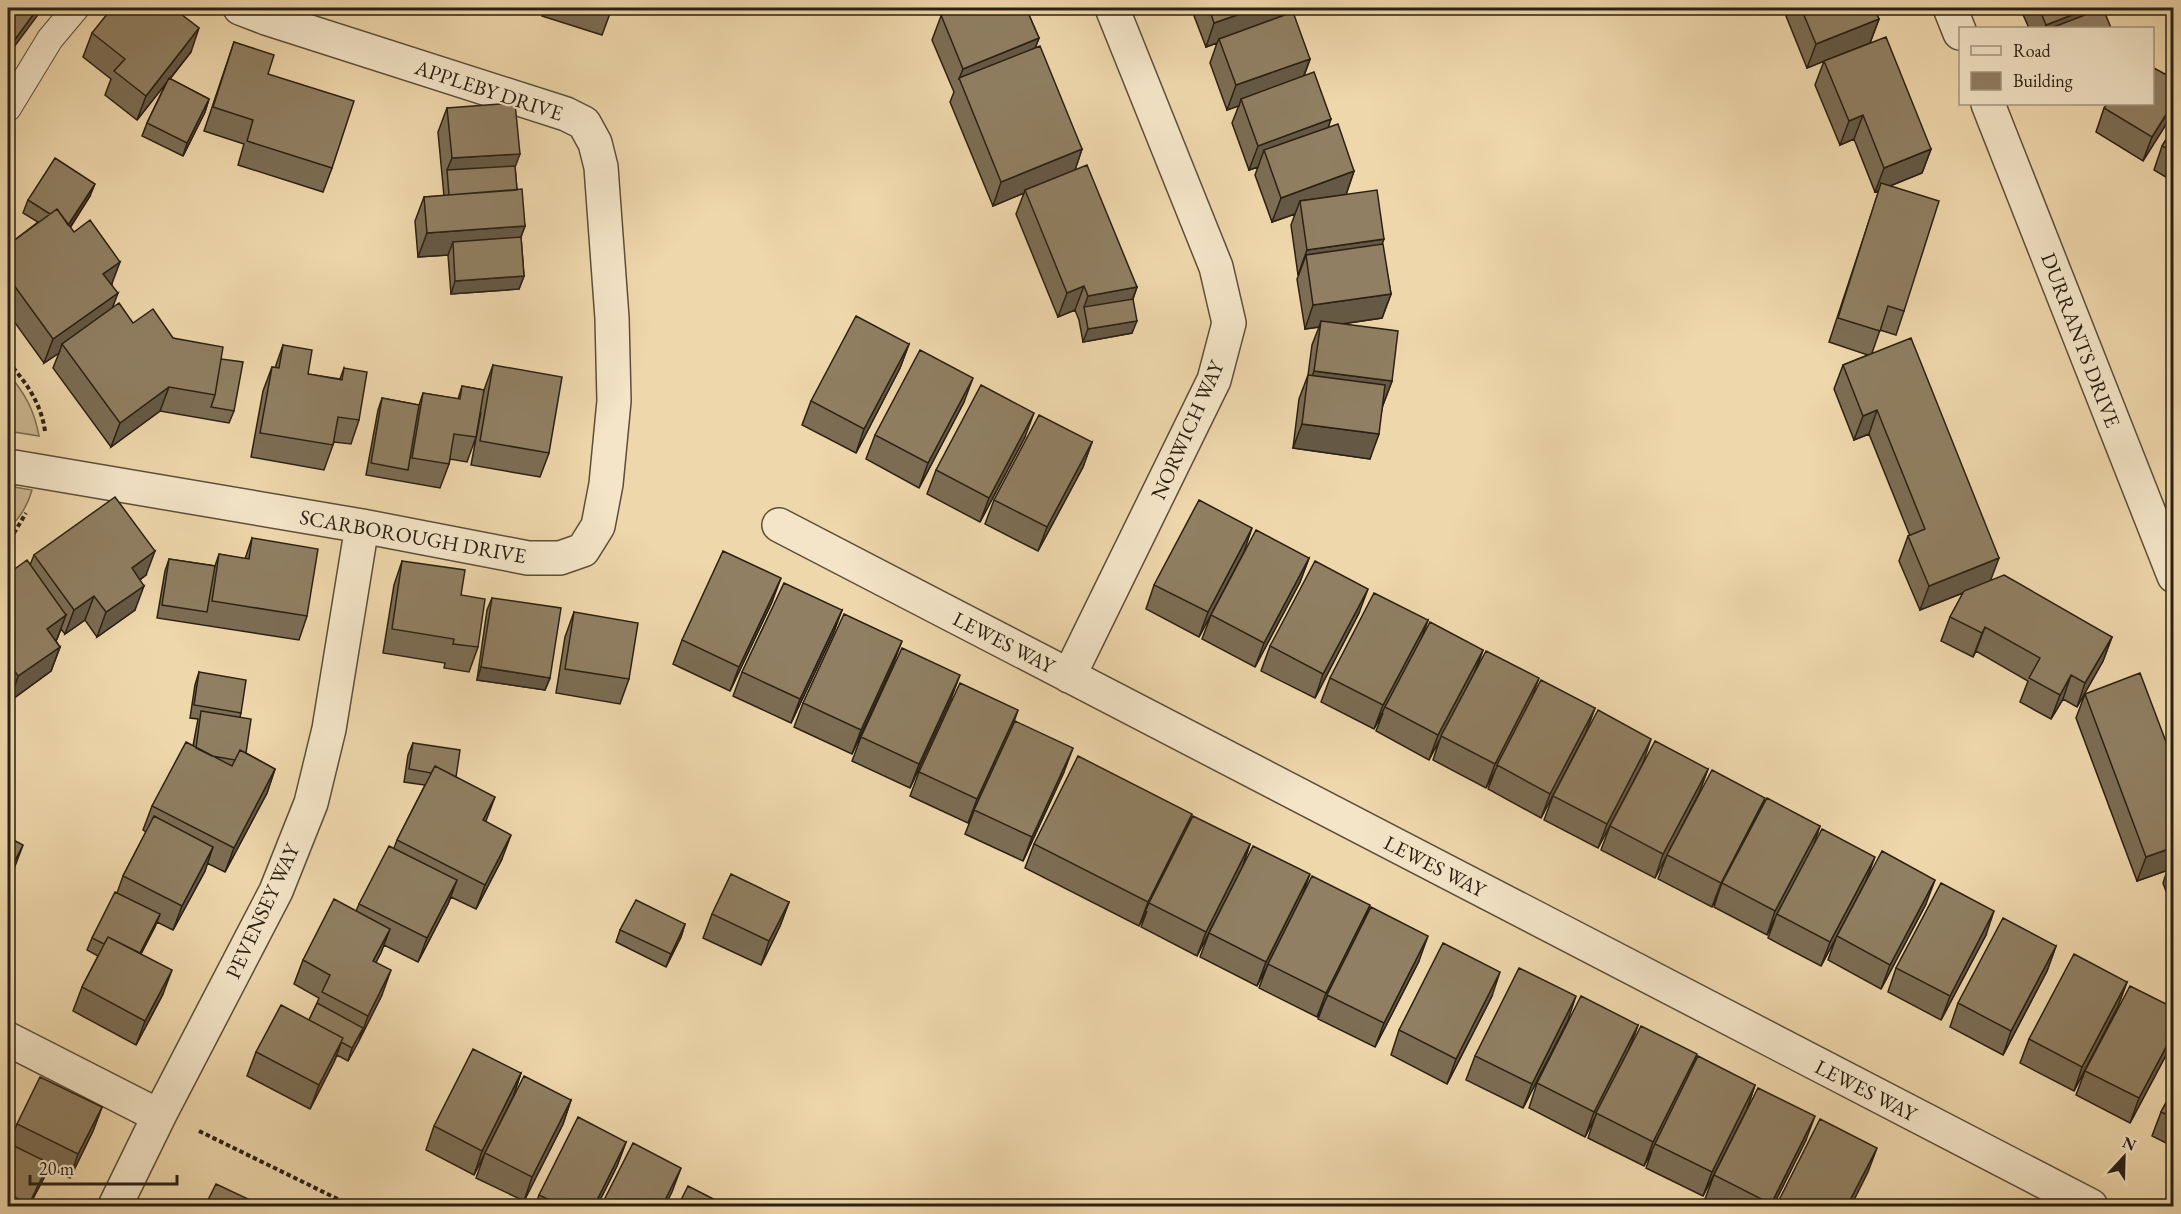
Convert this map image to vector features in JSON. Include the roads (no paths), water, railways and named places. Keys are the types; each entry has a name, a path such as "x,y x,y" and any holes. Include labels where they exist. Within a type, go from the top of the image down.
{"street":[{"name":"APPLEBY DRIVE","path":"240,8 566,114 584,123 595,142 601,167 612,318"},
{"name":"NORWICH WAY","path":"1069,676 1214,380 1229,323 1216,267 1112,8"},
{"path":"1950,8 1959,30"},
{"name":"DURRANTS DRIVE","path":"1988,105 2174,576"},
{"name":"SCARBOROUGH DRIVE","path":"8,466 362,526 528,558 560,558 583,550 598,526 606,484 614,401 612,318"},
{"name":"LEWES WAY","path":"779,525 2091,1206"},
{"name":"PEVENSEY WAY","path":"115,1206 276,891 311,803 329,729 362,526"},
{"path":"8,1039 159,1116"}],"lane":[{"path":"8,108 50,39 76,8"}]}
